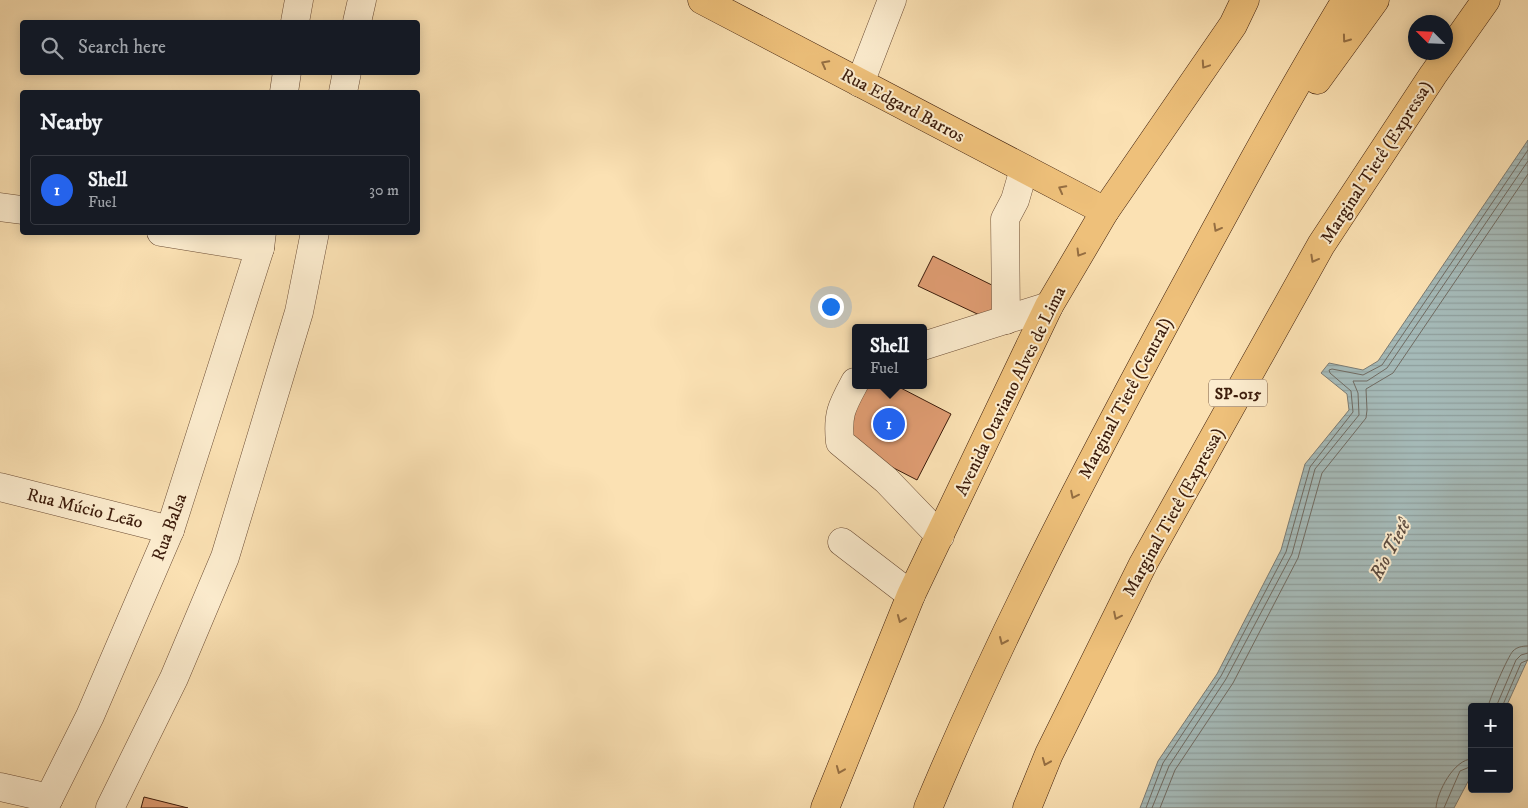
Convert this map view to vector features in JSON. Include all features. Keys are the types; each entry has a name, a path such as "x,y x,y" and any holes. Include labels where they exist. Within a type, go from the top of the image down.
{"main road":[{"name":"Rua Edgard Barros","path":"702,0 1105,211"},
{"name":"Avenida Otaviano Alves de Lima","path":"825,808 912,594 1049,306 1105,211 1233,25 1245,0"},
{"path":"1233,25 1258,0"},
{"name":"Marginal Tietê (Central)","path":"928,808 1012,621 1085,471 1307,64 1346,0"},
{"path":"1240,186 1375,0"},
{"name":"Marginal Tietê (Expressa)","path":"1027,808 1049,754 1143,564 1321,245 1433,75 1486,0"}],"street":[{"path":"295,20 299,0"},
{"path":"358,20 362,0"},
{"path":"860,83 892,0"},
{"path":"284,90 287,75"},
{"path":"344,90 347,75"},
{"path":"1006,320 1005,219 1015,200 1024,169"},
{"path":"0,207 20,210"},
{"path":"198,235 261,240"},
{"path":"110,808 174,678 225,557 300,312 314,235"},
{"name":"Rua Balsa","path":"47,803 90,716 170,530 261,240"},
{"path":"927,345 1049,306"},
{"path":"852,388 838,421 840,442 886,480 940,536"},
{"name":"Rua Múcio Leão","path":"0,487 170,530"},
{"path":"842,542 912,594"},
{"path":"0,787 47,803"}],"water":[{"name":"Rio Tietê","path":"1528,140 1528,659 1508,703 1468,703 1468,782 1454,808 1140,808 1158,761 1217,674 1281,550 1305,464 1349,410 1347,394 1321,373 1329,363 1363,370 1378,361"}],"building":[{"path":"933,256 1004,291 990,320 918,286"},
{"path":"853,389 903,389 951,414 917,480 826,433"},
{"path":"144,797 188,808 141,808"}],"place":[{"name":"Shell","path":"889,424"}]}
